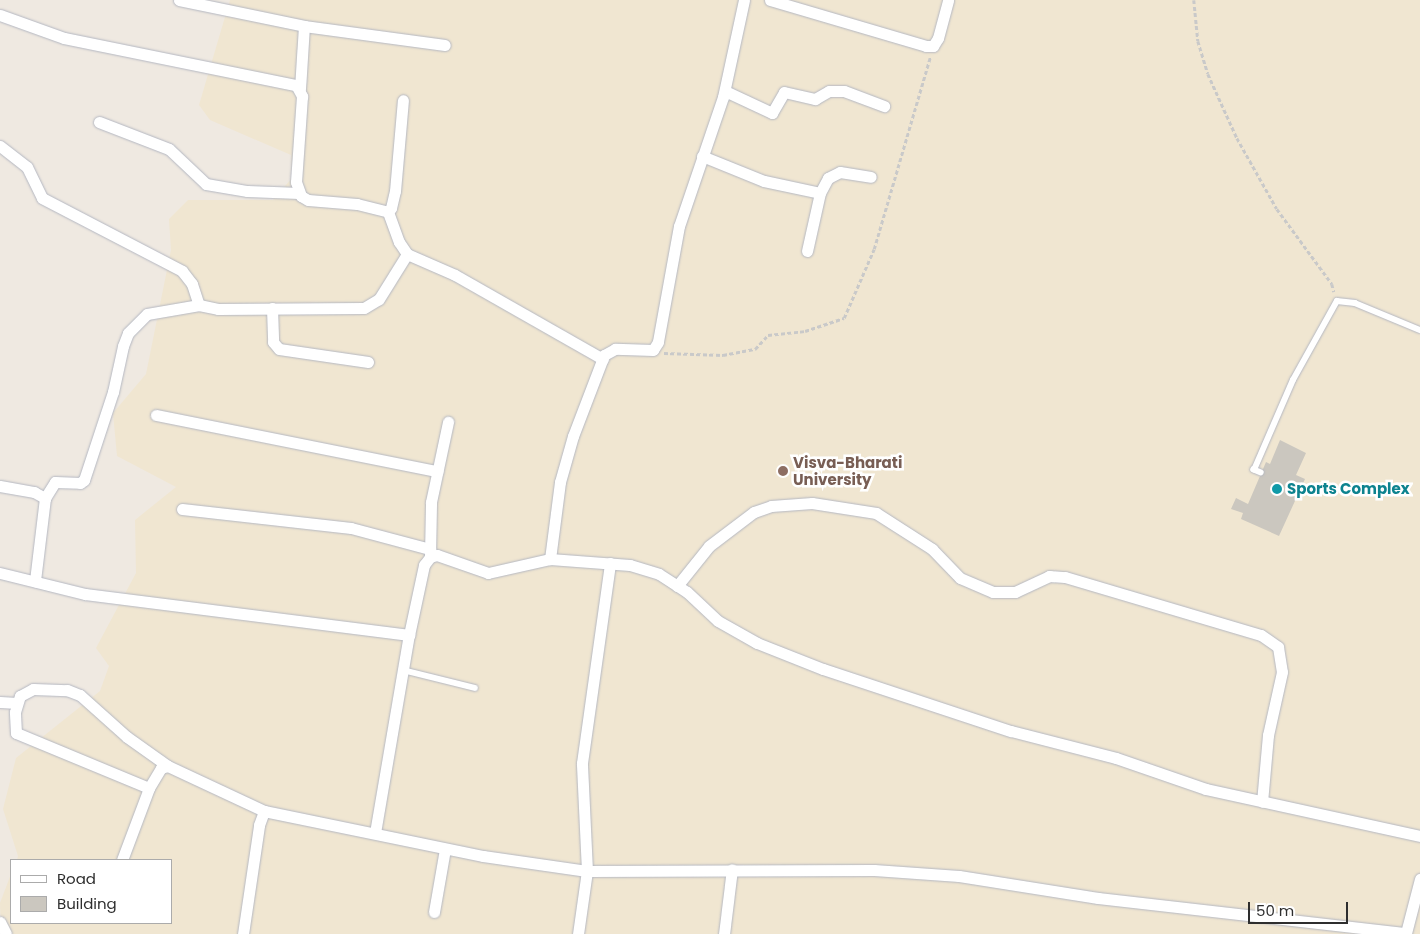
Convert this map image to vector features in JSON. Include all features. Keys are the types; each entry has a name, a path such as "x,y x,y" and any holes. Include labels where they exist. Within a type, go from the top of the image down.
{"street":[{"path":"179,0 304,26 445,45"},
{"path":"550,559 560,482 573,436 603,359 608,351 615,349 652,350 658,342 679,226 725,91 744,0"},
{"path":"770,0 812,6 933,46 941,30 948,0"},
{"path":"0,15 64,38 196,67 289,81 300,89"},
{"path":"299,193 296,182 302,116 300,89 304,26"},
{"path":"725,91 767,113 776,110 784,92 816,98 829,91 844,91 884,106"},
{"path":"388,212 393,203 403,100"},
{"path":"99,122 169,149 206,184 247,191 299,193 308,200 357,204 388,212"},
{"path":"0,146 27,167 42,198 182,271 192,284 199,305"},
{"path":"702,156 764,181 820,193"},
{"path":"807,250 820,193 832,173 871,177"},
{"path":"388,212 407,254 455,275 603,359"},
{"path":"35,581 45,498 55,482 80,483 84,480 113,392 123,346 136,323 156,311 199,305 218,309 364,308 374,304 407,254"},
{"path":"272,308 273,342 279,349 368,362"},
{"path":"156,415 437,471"},
{"path":"374,833 409,634 424,565 430,553 431,502 448,422"},
{"path":"0,486 34,492 45,498"},
{"path":"677,586 708,546 754,512 771,506 812,503 876,513 932,549 960,578 993,592 1015,592 1049,576 1066,577 1261,635 1278,647 1282,672 1268,735 1262,802"},
{"path":"182,509 351,528 488,573 550,559 630,565 659,574 677,586 726,626 757,644 823,669 1011,731 1116,758 1206,789 1420,836"},
{"path":"578,934 587,871 582,763 610,564"},
{"path":"0,573 85,594 409,634"},
{"path":"149,788 20,736 15,729 17,703 26,690 33,688 67,690 80,695 127,737 168,766 264,811 445,849 587,871 874,870 959,876 1098,898 1406,933 1420,879"},
{"path":"0,702 17,703"},
{"path":"122,859 149,788 161,768 168,766"},
{"path":"244,934 259,825 264,811"},
{"path":"434,912 445,849"},
{"path":"724,934 732,869"}],"lane":[{"path":"1261,473 1254,470 1281,407 1337,300 1355,303 1420,330"},
{"path":"403,670 475,688"}],"path":[{"path":"1194,0 1198,41 1208,74 1237,138 1277,209 1332,284 1337,300"},
{"path":"652,350 723,355 755,349 768,335 805,331 844,318 874,249 933,46"}],"shaded area":[{"name":"Visva-Bharati University","path":"230,0 1420,0 1420,934 1,934 0,903 10,877 10,924 172,924 172,859 17,859 18,856 3,809 16,758 100,691 109,666 96,648 136,573 135,520 176,487 117,456 113,413 146,374 171,250 169,219 188,200 273,200 292,178 291,155 210,120 199,105"}],"building":[{"name":"Sports Complex","path":"1280,440 1306,453 1296,475 1305,479 1279,536 1241,519 1243,513 1231,509 1236,498 1248,504 1266,462 1270,464"}],"place":[{"name":"Visva-Bharati University","path":"783,471"},
{"name":"Sports Complex","path":"1277,489"}]}
